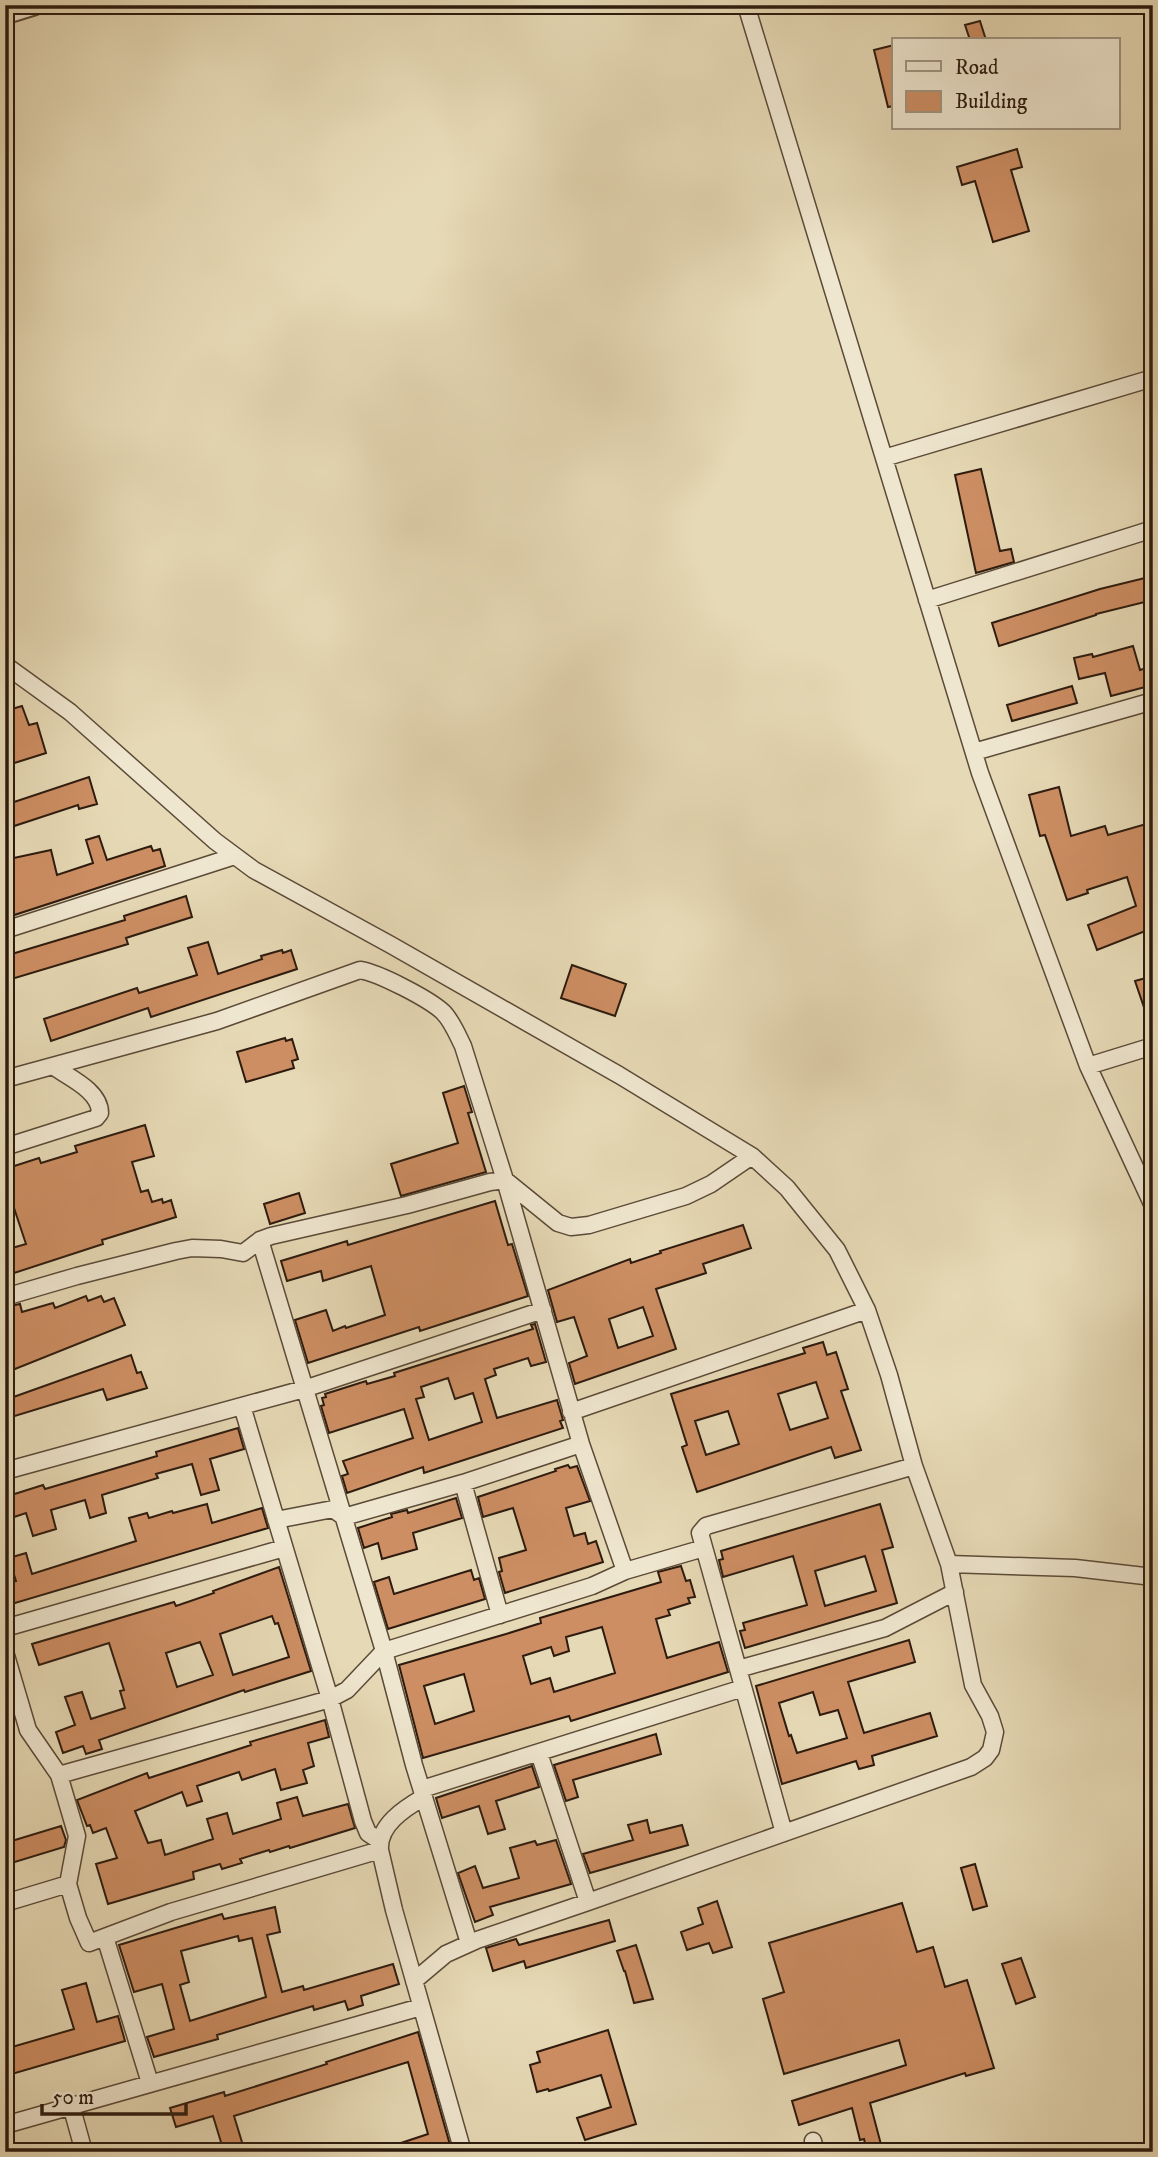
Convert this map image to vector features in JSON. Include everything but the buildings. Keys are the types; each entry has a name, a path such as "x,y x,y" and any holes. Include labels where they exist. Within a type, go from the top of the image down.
{"street":[{"path":"5,14 34,5"},
{"path":"746,5 980,773 1087,1066 1153,1206"},
{"path":"884,458 1153,378"},
{"path":"927,600 1153,529"},
{"path":"5,665 70,712 254,870 619,1075 752,1156 787,1188 837,1250 867,1310 889,1375 914,1466 949,1564 973,1685 994,1724 991,1750 985,1758 971,1767 469,1943 434,1962 414,1981"},
{"path":"974,752 1153,701"},
{"path":"5,930 235,856"},
{"path":"5,1079 54,1068 216,1021 348,973 365,970 429,1002 444,1013 463,1046 505,1180 571,1412 625,1571"},
{"path":"1087,1066 1153,1046"},
{"path":"5,1147 96,1118 100,1113 99,1102 95,1097 54,1068"},
{"path":"5,1297 192,1248 221,1249 240,1254 260,1240 317,1224 505,1180 558,1223 571,1227 589,1225 686,1196 711,1184 752,1156"},
{"path":"260,1240 469,1943"},
{"path":"5,1471 304,1389 543,1310"},
{"path":"571,1412 867,1310"},
{"path":"242,1406 366,1828 380,1845"},
{"path":"344,1517 463,1483 581,1444"},
{"path":"784,1833 700,1533 706,1526 914,1466"},
{"path":"463,1483 500,1615"},
{"path":"276,1520 333,1509 344,1517"},
{"path":"5,1628 284,1548"},
{"path":"59,1776 330,1699 347,1690 384,1651 592,1586 625,1571 704,1548"},
{"path":"949,1564 1075,1568 1153,1577"},
{"path":"738,1670 886,1628 955,1592"},
{"path":"5,1652 9,1682 28,1730 59,1776 77,1836 68,1884 89,1943 171,1912 380,1845"},
{"path":"463,2152 394,1910 380,1845 383,1832 423,1793 538,1753 743,1688"},
{"path":"538,1753 588,1902"},
{"path":"5,1903 68,1884"},
{"path":"105,1937 150,2083"},
{"path":"5,2125 421,2007"},
{"path":"71,2105 83,2152"}]}
